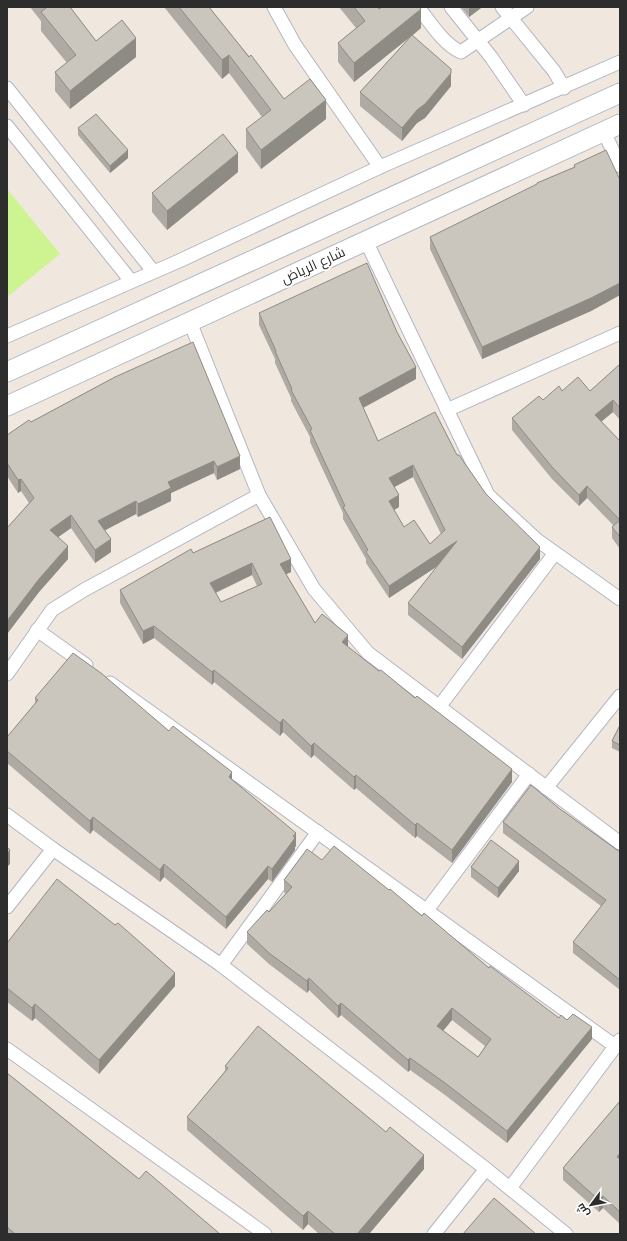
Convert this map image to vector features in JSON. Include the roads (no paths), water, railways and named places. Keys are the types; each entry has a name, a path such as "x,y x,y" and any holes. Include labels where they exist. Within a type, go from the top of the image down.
{"main road":[{"name":"شارع الرياض","path":"7,372 620,93"},
{"name":"شارع الرياض","path":"7,406 612,128"}],"street":[{"path":"274,7 295,45 380,167"},
{"path":"418,7 455,50 461,52 479,42 527,7"},
{"path":"451,7 479,42 524,105"},
{"path":"502,7 554,71 564,88"},
{"path":"7,336 153,271 179,261 380,167 564,88 620,62"},
{"path":"7,88 153,271"},
{"path":"7,126 131,281"},
{"path":"612,128 620,166"},
{"path":"366,241 488,495 537,540 620,599"},
{"path":"190,322 259,495 314,589 368,654 620,843"},
{"path":"447,410 620,333"},
{"path":"7,674 52,610 84,590 259,495"},
{"path":"439,706 555,553"},
{"path":"37,630 427,910 618,1043 510,1188"},
{"path":"546,788 620,696"},
{"path":"427,910 529,774"},
{"path":"7,815 53,849 221,965 486,1169 566,1234"},
{"path":"221,965 318,832"},
{"path":"7,907 53,849"},
{"path":"7,1049 265,1234"},
{"path":"434,1234 486,1169"}]}
